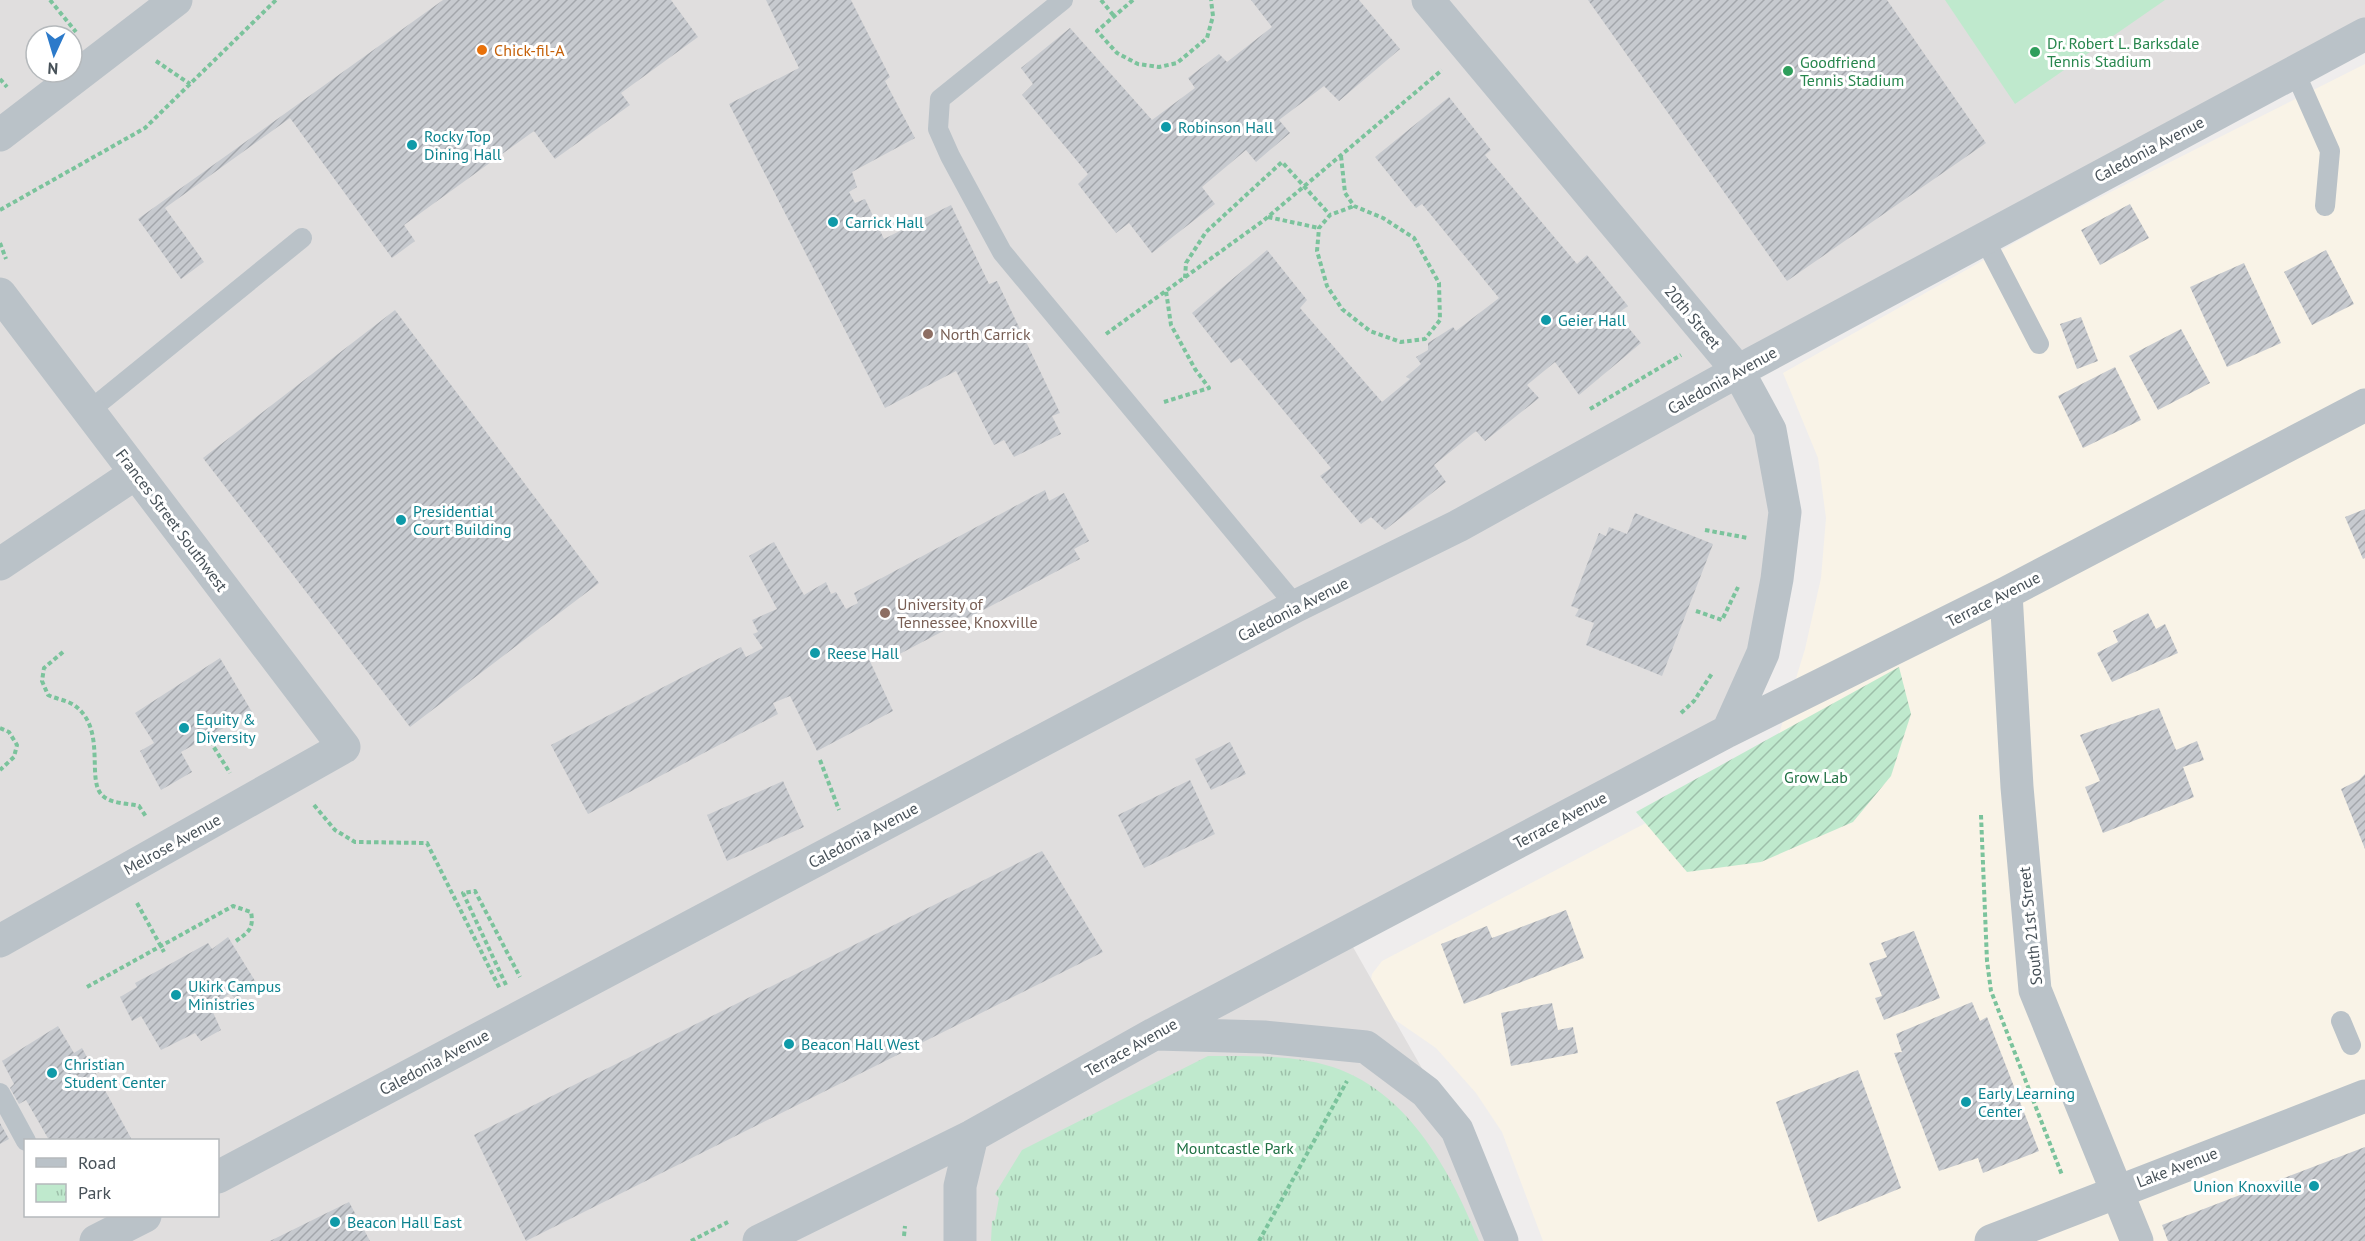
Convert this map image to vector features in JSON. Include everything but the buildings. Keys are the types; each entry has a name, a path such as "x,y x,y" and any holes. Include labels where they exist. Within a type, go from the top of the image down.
{"street":[{"path":"0,135 176,0"},
{"name":"20th Street","path":"1428,0 1738,371 1770,430 1785,512 1777,579 1763,653 1728,731"},
{"name":"Caledonia Avenue","path":"219,1176 1296,606 1458,526 1738,371 2294,70 2365,34"},
{"name":"Frances Street Southwest","path":"0,294 344,747"},
{"name":"Terrace Avenue","path":"759,1241 972,1136 1154,1034 1728,731 2006,593 2365,405"},
{"path":"0,564 136,473"},
{"name":"South 21st Street","path":"2006,593 2017,787 2035,990 2137,1241"},
{"name":"Melrose Avenue","path":"0,941 344,747"},
{"path":"1154,1034 1264,1037 1366,1047 1426,1092 1456,1130 1502,1241"},
{"name":"Lake Avenue","path":"1991,1241 2365,1095"},
{"path":"960,1241 960,1186 972,1136"},
{"path":"96,1241 141,1217"}],"lane":[{"path":"1063,0 940,99 938,129 950,156 1002,252 1296,606"},
{"path":"2294,70 2330,152 2325,206"},
{"path":"89,411 302,238"},
{"path":"1984,238 2039,344"},
{"path":"2341,1021 2351,1045"},
{"path":"0,1093 25,1139"}],"path":[{"path":"50,0 69,24"},
{"path":"0,210 145,128 276,0"},
{"path":"1101,0 1114,16"},
{"path":"1133,0 1097,31 1117,53 1138,64 1159,67 1177,63 1207,38 1213,16 1211,0"},
{"path":"1084,350 1269,217 1450,64"},
{"path":"1341,156 1345,194 1354,206 1383,218 1414,238 1439,283 1440,320 1425,339 1401,342 1370,331 1342,309 1327,286 1317,251 1319,228 1330,216 1354,206"},
{"path":"1185,278 1186,263 1206,232 1282,162 1330,216"},
{"path":"1269,217 1319,228"},
{"path":"0,243 2,254 10,264"},
{"path":"1134,412 1209,388 1195,369 1171,325 1166,291"},
{"path":"1704,530 1755,539"},
{"path":"1696,611 1722,620 1737,588 1746,582"},
{"path":"63,652 44,668 42,681 48,694 75,706 88,723 95,742 97,786 101,795 111,801 139,806 150,823"},
{"path":"1677,717 1694,701 1718,665"},
{"path":"0,728 9,732 17,745 14,757 0,770"},
{"path":"210,741 232,777"},
{"path":"820,760 831,794 849,830 857,838"},
{"path":"307,798 335,830 355,842 427,843 498,989 507,987 463,893 475,891 523,984 532,979 543,1004"},
{"path":"120,874 164,952"},
{"path":"87,987 233,906 251,912 253,924 248,932 236,940"},
{"path":"1259,1241 1366,1047"},
{"path":"691,1241 732,1220"},
{"path":"904,1236 905,1226"}],"shaded area":[{"name":"University of Tennessee, Knoxville","path":"0,0 2365,0 2365,33 1738,371 1785,512 1728,731 1345,933 1457,1130 1502,1241 0,1241"},
{"path":"2365,64 2365,1241 1543,1241 1502,1132 1476,1093 1436,1048 1375,1006 1369,994 1372,974 1382,961 1772,757 1805,649 1821,578 1826,518 1818,458 1783,373 2055,220"}],"green space":[{"name":"Dr. Robert L. Barksdale Tennis Stadium","path":"1945,0 2165,0 2015,104"},
{"name":"Grow Lab","path":"1899,667 1911,714 1891,776 1853,822 1761,862 1687,872 1636,812"},
{"name":"Mountcastle Park","path":"1208,1056 1271,1057 1308,1061 1340,1070 1369,1084 1394,1104 1416,1127 1435,1154 1452,1182 1479,1241 991,1241 992,1221 995,1220 999,1198 995,1194 1022,1150"}],"place":[{"name":"Chick-fil-A","path":"482,50"},
{"name":"Dr. Robert L. Barksdale Tennis Stadium","path":"2035,52"},
{"name":"Goodfriend Tennis Stadium","path":"1788,71"},
{"name":"Robinson Hall","path":"1166,127"},
{"name":"Rocky Top Dining Hall","path":"412,145"},
{"name":"Carrick Hall","path":"833,222"},
{"name":"Geier Hall","path":"1546,320"},
{"name":"North Carrick","path":"928,334"},
{"name":"Presidential Court Building","path":"401,520"},
{"name":"University of Tennessee, Knoxville","path":"885,613"},
{"name":"Reese Hall","path":"815,653"},
{"name":"Equity & Diversity","path":"184,728"},
{"name":"Ukirk Campus Ministries","path":"176,995"},
{"name":"Beacon Hall West","path":"789,1044"},
{"name":"Christian Student Center","path":"52,1073"},
{"name":"Early Learning Center","path":"1966,1102"},
{"name":"Union Knoxville","path":"2314,1186"},
{"name":"Beacon Hall East","path":"335,1222"}]}
